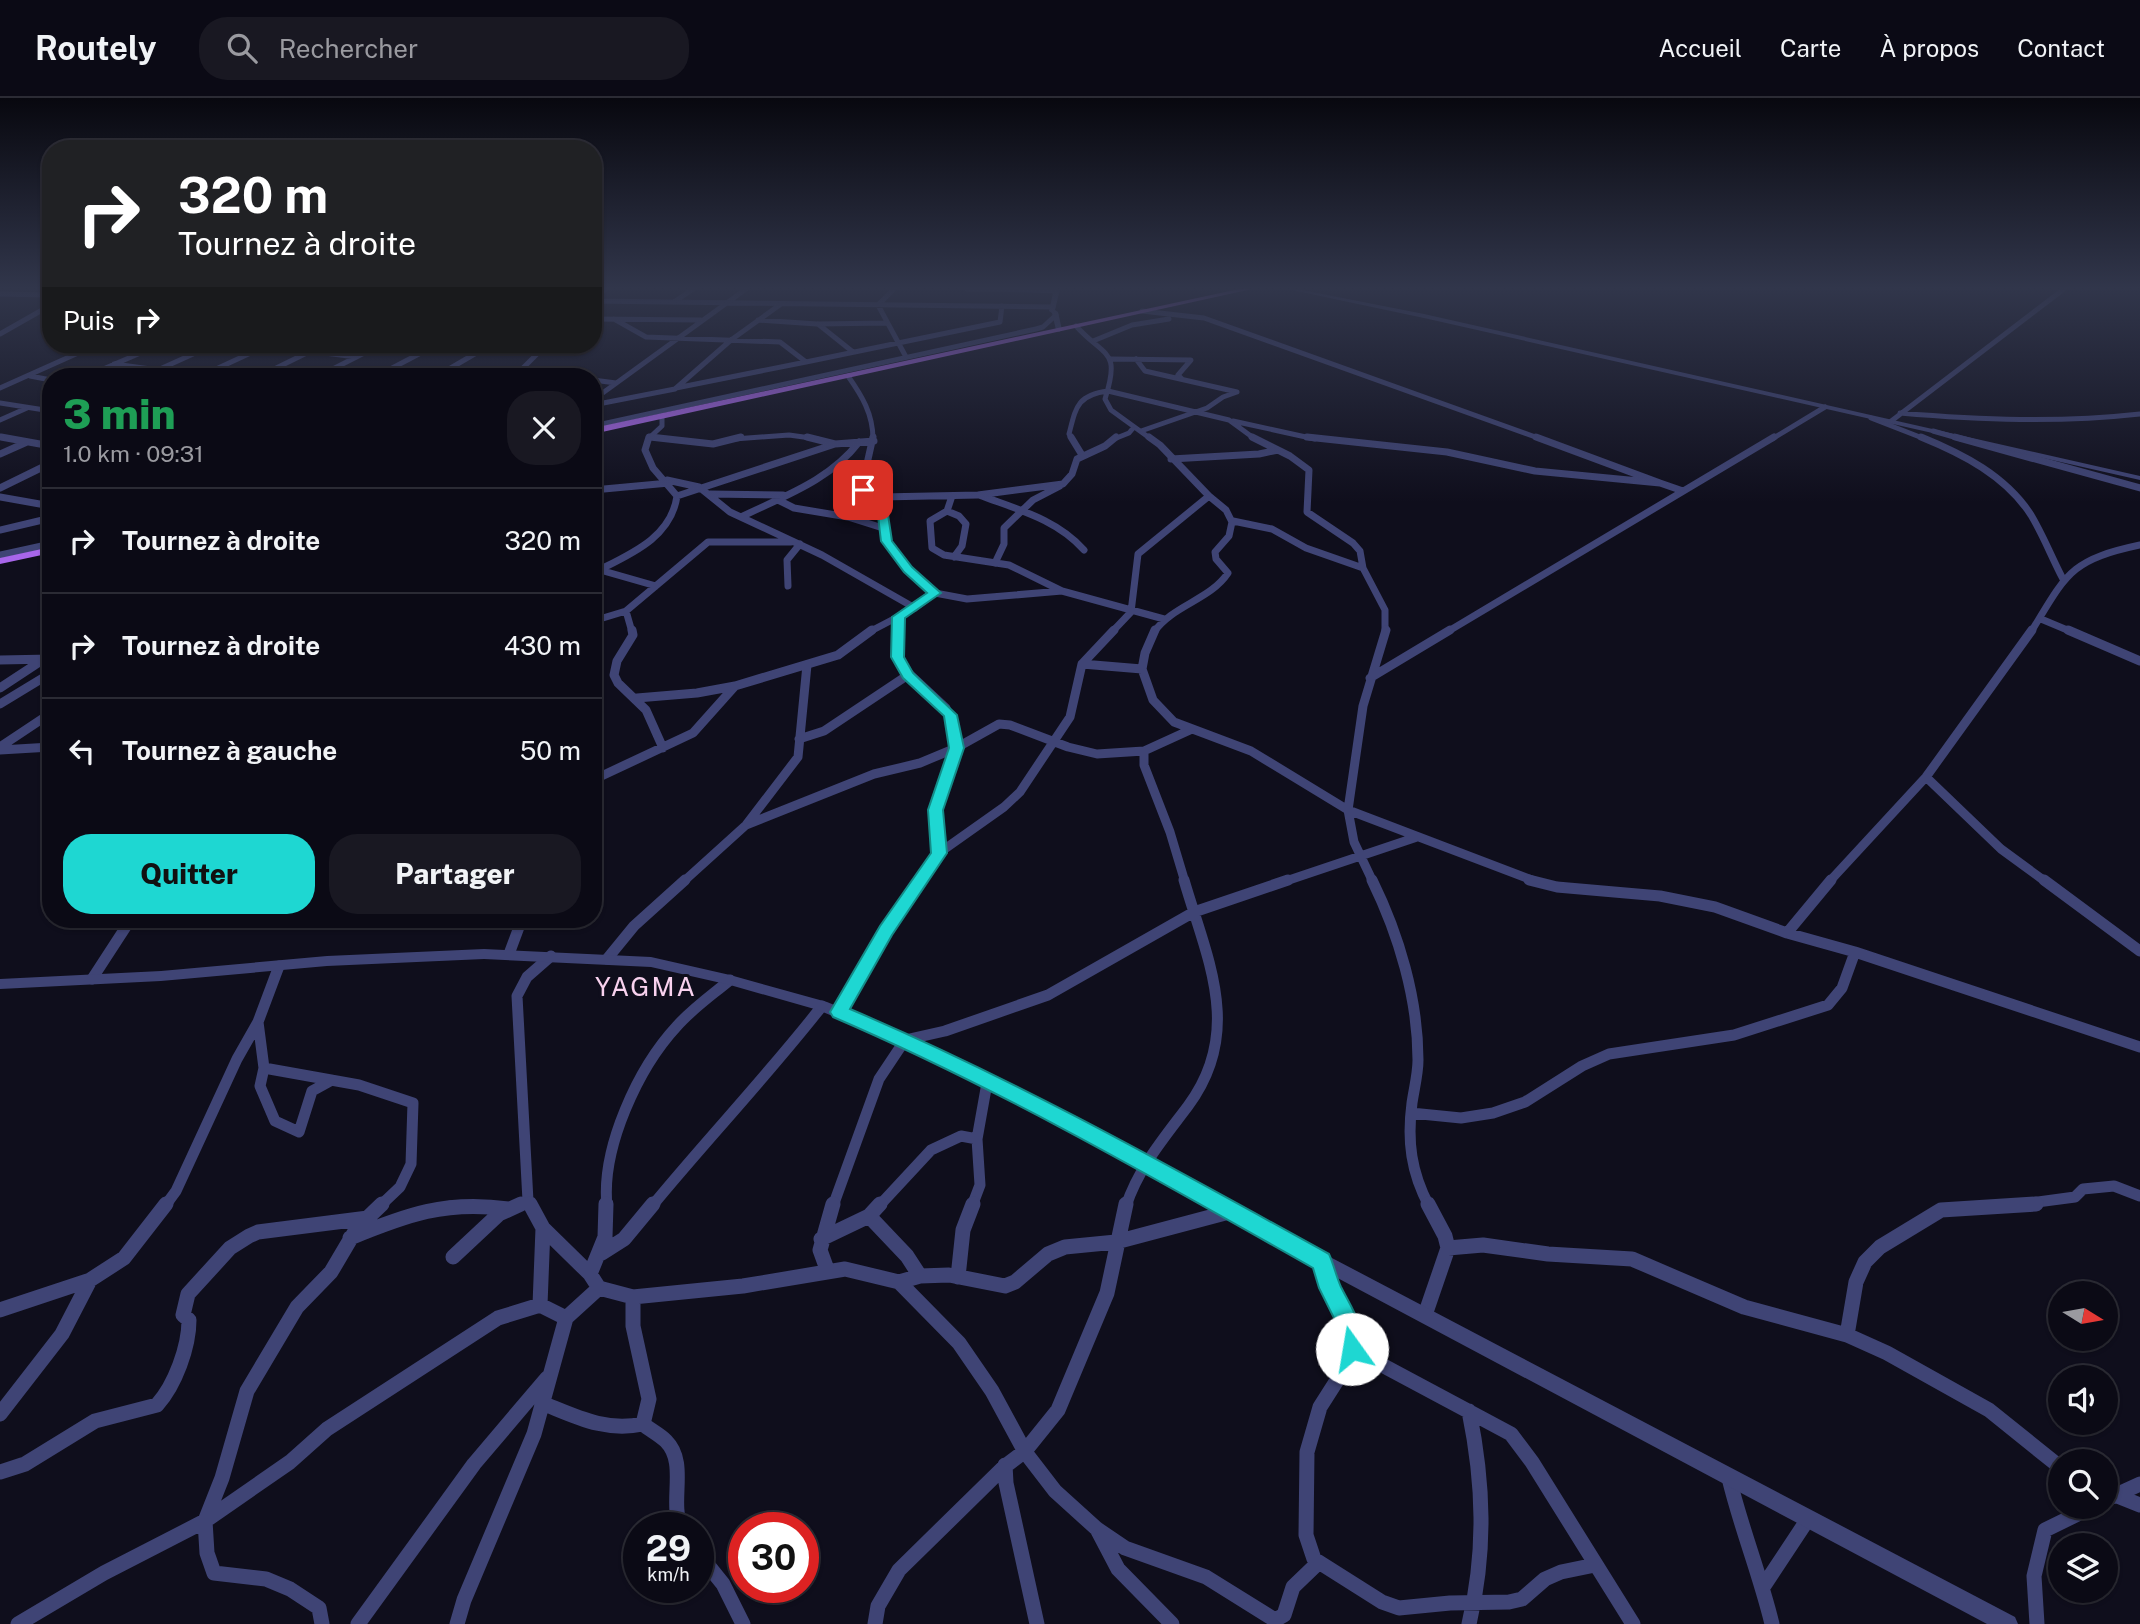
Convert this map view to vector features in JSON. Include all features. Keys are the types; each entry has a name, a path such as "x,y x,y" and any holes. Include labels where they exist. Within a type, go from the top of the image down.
{"main road":[{"path":"602,427 920,360"},
{"path":"0,561 42,552"}],"street":[{"path":"46,368 63,360"},
{"path":"107,368 125,360"},
{"path":"163,368 180,360"},
{"path":"277,368 293,360"},
{"path":"602,394 646,360"},
{"path":"675,389 708,360"},
{"path":"602,401 675,389 814,360"},
{"path":"602,427 888,360"},
{"path":"1111,360 1113,374 1105,399 1111,410 1160,445 1171,459 1220,504 1233,522 1234,528 1230,537 1215,552 1216,559 1228,573 1227,577 1218,586 1164,619 1146,646 1142,669 1149,696 1168,718 1190,730 1236,744 1295,775 1348,810 1528,880 1556,887 1688,900 1855,952 2140,1047"},
{"path":"1137,360 1143,370 1237,392 1223,397 1207,408 1192,411 1167,424 1141,431"},
{"path":"1182,379 1178,375 1191,360"},
{"path":"1326,360 1683,491"},
{"path":"1619,360 2140,478"},
{"path":"1889,422 1970,360"},
{"path":"114,365 141,368"},
{"path":"0,388 42,370"},
{"path":"29,376 42,378"},
{"path":"848,376 862,394 871,415 874,441 862,486 867,493 881,497 978,495 1063,484"},
{"path":"602,381 615,383"},
{"path":"1082,455 1069,434 1076,408 1087,395 1108,391 1325,441 1447,452 1535,471 1660,483"},
{"path":"0,403 42,409"},
{"path":"0,420 28,407"},
{"path":"1370,678 1825,407"},
{"path":"1900,413 1998,422 2037,422 2140,414"},
{"path":"602,567 661,532 675,513 677,496 648,458 645,444 662,426 662,416"},
{"path":"1870,417 1938,444 1992,474 2011,490 2028,510 2063,579"},
{"path":"1229,420 1238,428 1294,457 1309,470 1311,487 1307,512 1353,543 1360,551 1363,568 1379,594 1385,610 1387,627 1370,678 1357,736 1348,810 1351,829 1381,898 1408,982 1418,1062 1409,1142 1418,1185 1445,1236 1448,1248 1424,1315"},
{"path":"995,563 1004,544 1003,531 1033,500 1063,484 1082,455 1129,433 1134,427"},
{"path":"1932,431 2140,488"},
{"path":"649,437 713,444 741,436 789,435 816,438 835,444"},
{"path":"0,437 42,444"},
{"path":"677,496 835,444 874,441"},
{"path":"0,454 27,442"},
{"path":"741,517 789,495 840,463 859,442"},
{"path":"1171,459 1259,454 1278,450"},
{"path":"0,488 42,467"},
{"path":"602,489 668,482 699,487 726,509 798,543 915,608"},
{"path":"710,494 789,495"},
{"path":"978,495 1055,526 1084,550"},
{"path":"952,496 947,512 930,521 932,548 954,557 1009,565 1062,591 1164,619"},
{"path":"839,1012 886,931 939,853 1004,807 1020,792 1055,742 1070,717 1082,664 1131,612 1138,554 1209,496"},
{"path":"0,497 42,504"},
{"path":"881,497 887,541 895,555 935,593 967,599 1062,591"},
{"path":"778,500 794,508 848,517 886,529"},
{"path":"37,503 42,501"},
{"path":"947,512 959,516 966,524 962,534 962,546 954,557"},
{"path":"0,530 42,520"},
{"path":"1233,522 1272,529 1306,548 1363,568"},
{"path":"602,619 626,611 708,542 798,543"},
{"path":"788,586 787,560 798,543"},
{"path":"1787,933 1844,863 1926,777 2041,619 2063,579 2083,563 2103,553 2140,545"},
{"path":"0,555 42,546"},
{"path":"602,572 656,586"},
{"path":"637,698 697,693 735,686 838,655 861,636 915,608 935,593"},
{"path":"626,611 633,635 614,669 615,677 619,686 637,698 647,710 663,748"},
{"path":"899,617 897,657 908,675 950,715 956,748 935,810 939,853"},
{"path":"2041,619 2140,661"},
{"path":"0,660 42,659"},
{"path":"0,667 15,660"},
{"path":"0,688 42,662"},
{"path":"1082,664 1142,669"},
{"path":"607,959 634,926 746,825 798,757 807,665"},
{"path":"26,671 42,672"},
{"path":"799,739 824,731 908,675"},
{"path":"0,705 42,679"},
{"path":"602,776 693,733 735,686"},
{"path":"0,749 42,719"},
{"path":"746,825 874,775 920,763 1004,724 1097,754 1144,751 1190,730"},
{"path":"0,749 42,747"},
{"path":"875,1624 880,1600 891,1580 1005,1465 1025,1452 1064,1403 1108,1291 1116,1242 1130,1194 1144,1162 1200,1092 1214,1061 1221,1022 1219,998 1163,813 1144,765 1144,751"},
{"path":"1926,777 2001,849 2140,951"},
{"path":"828,1272 821,1256 821,1239 879,1079 905,1040 956,1028 1048,995 1194,912 1417,837"},
{"path":"92,979 125,928"},
{"path":"509,954 520,928"},
{"path":"1411,1113 1450,1119 1502,1112 1538,1096 1564,1077 1608,1054 1731,1035 1828,1005 1834,1001 1844,984 1855,952"},
{"path":"0,984 327,961 509,954 552,955 651,962 730,980 822,1006 905,1040 1144,1162 1229,1212 2008,1624"},
{"path":"552,955 527,977 517,996 518,1058 523,1080 528,1201 543,1228 590,1274 599,1288 633,1297 743,1286 845,1269 899,1282 920,1276 958,1276 1005,1286 1015,1282 1048,1254 1065,1247 1116,1242 1229,1212"},
{"path":"0,1310 90,1280 124,1258 176,1191 237,1059 258,1022 279,966"},
{"path":"590,1274 602,1253 607,1215 605,1181 623,1118 668,1036 730,980"},
{"path":"602,1253 624,1239 700,1148 772,1070 822,1006"},
{"path":"258,1022 264,1068 260,1086 275,1121 299,1132 309,1095 320,1085 333,1079"},
{"path":"264,1068 333,1079 395,1094 413,1103 412,1152 407,1175 400,1187 350,1239 331,1272 297,1307 283,1326 255,1374 240,1412 222,1478 205,1521 207,1553 214,1573 223,1577 258,1577 284,1587 318,1608 322,1624"},
{"path":"958,1276 963,1230 980,1185 977,1139 987,1083"},
{"path":"821,1239 869,1216 930,1150 961,1136 977,1139"},
{"path":"1847,1335 1849,1304 1859,1274 1873,1253 1932,1214 1941,1210 2059,1200 2074,1197 2083,1189 2114,1186 2140,1196"},
{"path":"453,1257 491,1221 508,1209 528,1201"},
{"path":"350,1239 432,1207 479,1204 508,1209"},
{"path":"869,1216 907,1256 920,1276"},
{"path":"0,1472 10,1471 38,1456 94,1421 158,1404 166,1395 190,1333 190,1320 183,1315 188,1294 230,1248 258,1232 368,1218"},
{"path":"540,1305 543,1228"},
{"path":"1448,1248 1483,1245 1549,1254 1632,1259 1744,1307 1847,1335 1887,1353 1989,1410 2048,1457"},
{"path":"1322,1261 1330,1288 1346,1317 1352,1349 1341,1374 1320,1407 1307,1452 1306,1535 1318,1563 1382,1602 1399,1608 1495,1604 1522,1599 1545,1579 1560,1572 1595,1565"},
{"path":"0,1414 39,1370 84,1297 90,1280"},
{"path":"899,1282 959,1343 992,1391 1025,1452 1055,1491 1097,1529 1125,1548 1206,1577 1275,1620 1284,1615 1293,1587 1318,1563"},
{"path":"457,1624 464,1600 534,1434 566,1318 599,1288"},
{"path":"633,1297 633,1326 649,1399 643,1424"},
{"path":"18,1624 104,1573 205,1521 290,1462 327,1429 498,1318 540,1305 566,1318"},
{"path":"1352,1349 1511,1434 1532,1462 1633,1624"},
{"path":"358,1624 474,1464 550,1375"},
{"path":"542,1403 591,1426 625,1430 643,1424"},
{"path":"1469,1410 1482,1474 1484,1515 1482,1561 1469,1624"},
{"path":"643,1424 667,1442 674,1452 676,1512"},
{"path":"1005,1465 1006,1483 1037,1624"},
{"path":"1729,1478 1746,1547 1763,1587 1772,1624"},
{"path":"2118,1492 2140,1484"},
{"path":"2118,1498 2140,1505"},
{"path":"1763,1587 1790,1542 1808,1519"},
{"path":"2037,1624 2034,1576 2045,1530 2067,1519"},
{"path":"1097,1529 1110,1556 1123,1574 1172,1624"},
{"path":"714,1573 723,1584 743,1624"}],"district":[{"name":"YAGMA","path":"646,987"}],"route":[{"path":"863,490 881,497 887,541 895,555 935,593 899,617 897,657 908,675 946,708 950,715 956,748 935,810 939,853 886,931 839,1012 905,1040 1144,1162 1229,1212 1322,1261 1335,1301 1346,1317 1352,1349"}]}
